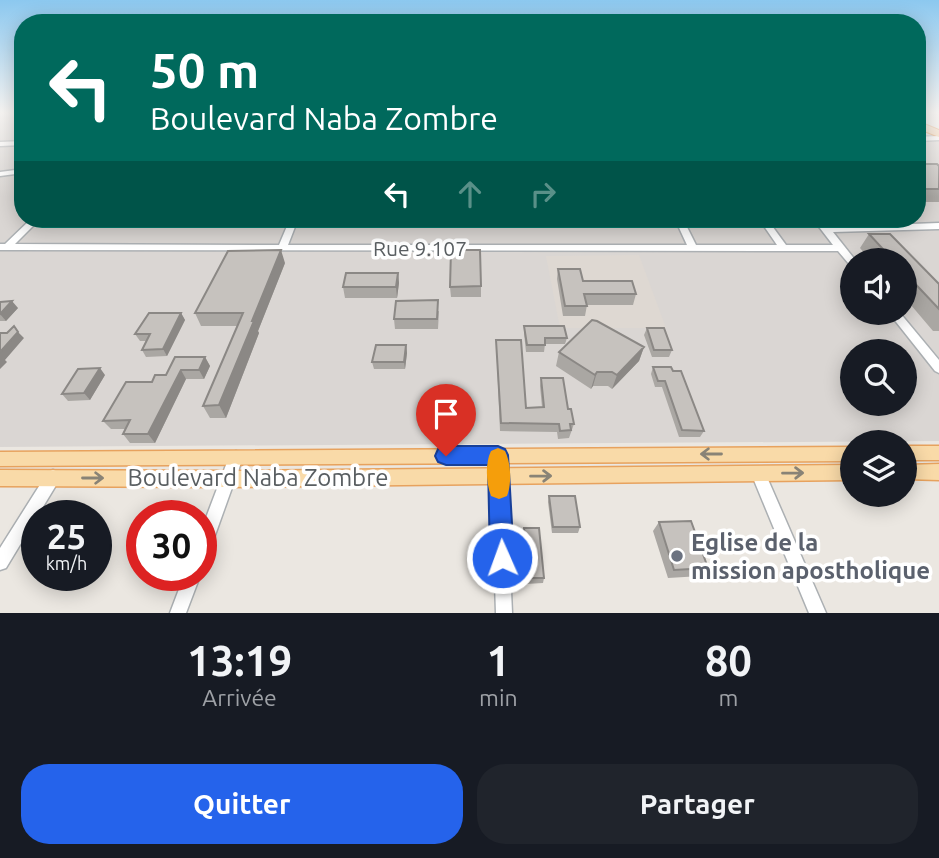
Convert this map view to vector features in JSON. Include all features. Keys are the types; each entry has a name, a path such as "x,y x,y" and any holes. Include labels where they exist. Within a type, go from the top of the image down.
{"main road":[{"path":"917,453 939,453"},
{"name":"Boulevard Naba Zombre","path":"0,459 840,454"},
{"name":"Boulevard Naba Zombre","path":"0,478 229,479 840,472"},
{"path":"917,472 939,472"}],"street":[{"path":"3,247 25,228"},
{"path":"282,248 290,228"},
{"path":"683,228 693,248"},
{"path":"770,228 783,247"},
{"path":"826,230 882,228"},
{"path":"826,230 841,248"},
{"name":"Rue 9.107","path":"3,247 841,248"},
{"path":"904,325 939,368"},
{"path":"498,455 504,613"},
{"path":"217,510 236,457"},
{"path":"758,474 818,613"},
{"path":"0,562 53,477"},
{"path":"178,613 186,591"}],"shaded area":[{"path":"0,141 14,141 14,228 926,228 926,141 939,141 939,441 917,441 917,430 840,430 840,442 0,447"},
{"path":"639,255 666,328 560,328 546,256"}],"building":[{"path":"926,164 939,166 939,189 926,189"},
{"path":"869,234 890,234 904,248 882,248"},
{"path":"281,250 219,405 203,406 243,313 195,313 228,251"},
{"path":"451,250 480,250 481,286 450,287"},
{"path":"917,262 939,284 939,309 917,286"},
{"path":"558,269 580,269 583,281 632,281 636,294 584,294 587,306 565,306"},
{"path":"346,273 398,273 396,287 343,287"},
{"path":"438,300 437,319 394,319 396,301"},
{"path":"12,301 0,314 0,302"},
{"path":"149,313 181,313 163,349 142,350 150,334 135,334"},
{"path":"592,320 644,347 617,375 612,372 597,372 595,375 559,352"},
{"path":"14,326 18,332 0,352 0,333 7,333"},
{"path":"524,326 564,326 567,338 545,338 545,345 527,345"},
{"path":"647,328 664,328 672,350 654,350"},
{"path":"496,340 521,340 526,408 544,407 541,378 563,378 568,409 571,409 574,424 570,424 571,430 560,431 559,424 501,423"},
{"path":"376,345 406,345 404,362 372,362"},
{"path":"175,357 205,357 199,370 181,370 148,434 123,434 130,420 103,421 126,382 152,382 155,375 166,375"},
{"path":"653,367 671,367 673,371 681,371 704,431 682,430 665,381 658,381"},
{"path":"100,368 84,393 62,394 78,369"},
{"path":"549,496 575,496 580,527 553,527"},
{"path":"691,521 708,568 674,570 659,522"},
{"path":"524,528 539,528 544,578 528,578"}],"slow traffic":[{"path":"498,457 499,488"}],"place":[{"name":"Eglise de la mission apostholique","path":"677,556"}],"route":[{"path":"446,456 498,455 502,558"}]}
